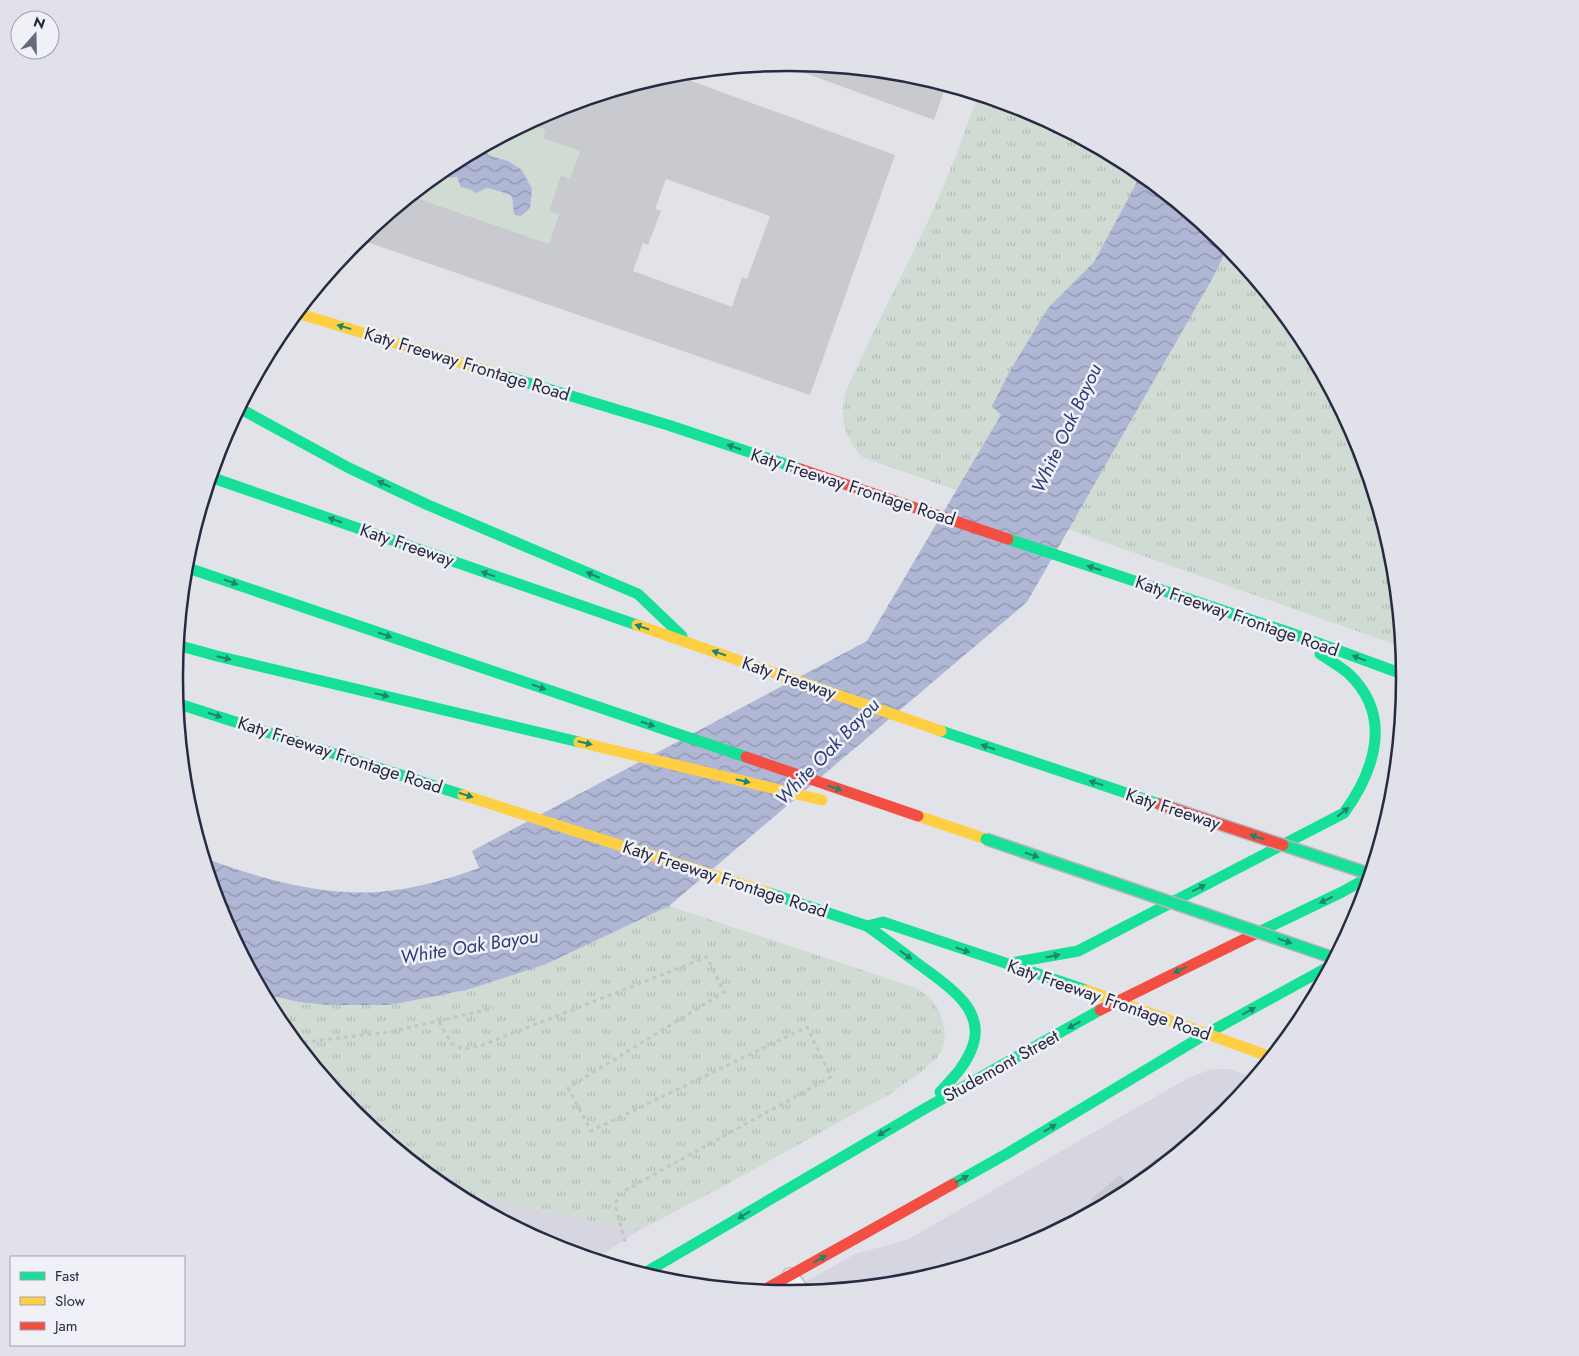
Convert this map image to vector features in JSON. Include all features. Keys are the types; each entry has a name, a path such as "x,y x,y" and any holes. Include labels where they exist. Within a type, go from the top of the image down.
{"main road":[{"name":"Katy Freeway Frontage Road","path":"304,315 668,425 1288,632 1396,672"},
{"path":"245,411 349,468 419,501 638,594 688,643"},
{"name":"Katy Freeway","path":"216,479 1034,763 1364,873"},
{"path":"193,570 1329,956"},
{"path":"1004,964 1078,951 1344,813 1356,799 1373,760 1376,736 1370,706 1350,675 1288,632"},
{"path":"184,647 833,802"},
{"name":"Katy Freeway Frontage Road","path":"184,705 721,877 867,926 883,922 1116,1001 1265,1055"},
{"path":"862,809 986,839"},
{"name":"Studemont Street","path":"652,1269 926,1108 1116,1001 1333,896 1361,880"},
{"path":"867,926 955,991 966,1003 972,1015 976,1039 967,1062 926,1108"},
{"path":"775,1284 1008,1153 1206,1034 1320,971"}],"lane":[{"path":"790,1276 796,1285"}],"path":[{"path":"439,1022 452,1044 463,1049 480,1046 707,957 724,992 568,1088 591,1131 807,1028 831,1077 624,1191 616,1204 626,1246"},
{"path":"304,1042 390,1032 494,1008"}],"shaded area":[{"path":"1212,1069 1230,1069 1248,1076 1219,1107 1159,1159 1127,1182 1058,1222 1022,1239 985,1253 947,1264 869,1280 801,1284 855,1254 907,1240 1188,1078"},
{"path":"475,1196 638,1231 601,1255 557,1239 521,1222"}],"green space":[{"path":"976,100 1022,117 1093,153 1159,197 1219,249 1246,278 1294,341 1334,410 1350,446 1376,521 1385,560 1395,645 862,457 850,441 844,423 843,403 847,390 877,324 921,237 955,158"},
{"path":"536,127 546,130 580,151 570,179 561,175 549,210 559,214 549,244 418,198 452,174 521,134"},
{"path":"669,906 916,988 931,998 940,1013 945,1032 944,1042 937,1058 890,1094 638,1231 475,1196 452,1182 389,1134 360,1107 308,1047 273,996 298,1002 327,1005 390,1005 465,990 544,965"}],"water":[{"path":"486,153 490,156 508,161 522,170 532,189 530,208 521,216 515,215 511,195 488,188 476,193 461,187 457,177 447,177"},
{"name":"White Oak Bayou","path":"1137,181 1159,197 1190,222 1224,255 1211,281 1027,602 669,906 544,965 466,990 390,1005 327,1005 298,1002 273,996 245,946 229,910 211,860 268,879 290,884 357,893 404,889 479,868 472,851 867,641 1001,415 992,406 1011,369 1048,308 1094,262"}],"building":[{"path":"801,72 869,76 944,91 934,120"},
{"path":"688,80 895,155 810,395 367,242 418,198 549,244 559,214 549,211 561,175 570,179 580,151 543,138 546,130 536,127 594,103 632,92","holes":["666,179 770,216 747,279 742,277 732,307 633,271 643,243 648,245 661,211 655,209"]},
{"path":"1156,1158 1158,1160 1134,1177"},
{"path":"1120,1175 1126,1182 1094,1202 1091,1199"}],"traffic: fast":[{"path":"505,376 668,425 800,469"},
{"path":"245,411 349,468 428,505 638,594 682,636"},
{"path":"216,479 637,625"},
{"path":"1008,539 1288,632 1396,672"},
{"path":"193,570 746,757"},
{"path":"184,647 579,742"},
{"path":"1011,963 1078,951 1344,813 1364,779 1371,761 1375,743 1375,725 1371,707 1363,690 1349,674 1320,654"},
{"path":"184,705 463,795"},
{"path":"941,731 1159,804"},
{"path":"986,839 1329,956"},
{"path":"1283,845 1364,872"},
{"path":"1261,931 1361,882"},
{"path":"769,893 867,926 883,922 1086,990"},
{"path":"867,926 938,978 968,1007 975,1031 973,1045 959,1070 940,1092"},
{"path":"953,1184 1206,1034 1320,971"},
{"path":"652,1269 926,1108 1100,1010"}],"traffic: slow":[{"path":"304,315 505,376"},
{"path":"637,625 941,731"},
{"path":"579,742 822,800"},
{"path":"463,795 769,893"},
{"path":"918,816 986,839"},
{"path":"1086,990 1265,1055"}],"traffic: jam":[{"path":"800,469 1008,539"},
{"path":"746,757 918,816"},
{"path":"1159,804 1283,845"},
{"path":"1100,1010 1261,931"},
{"path":"774,1284 953,1184"}]}
